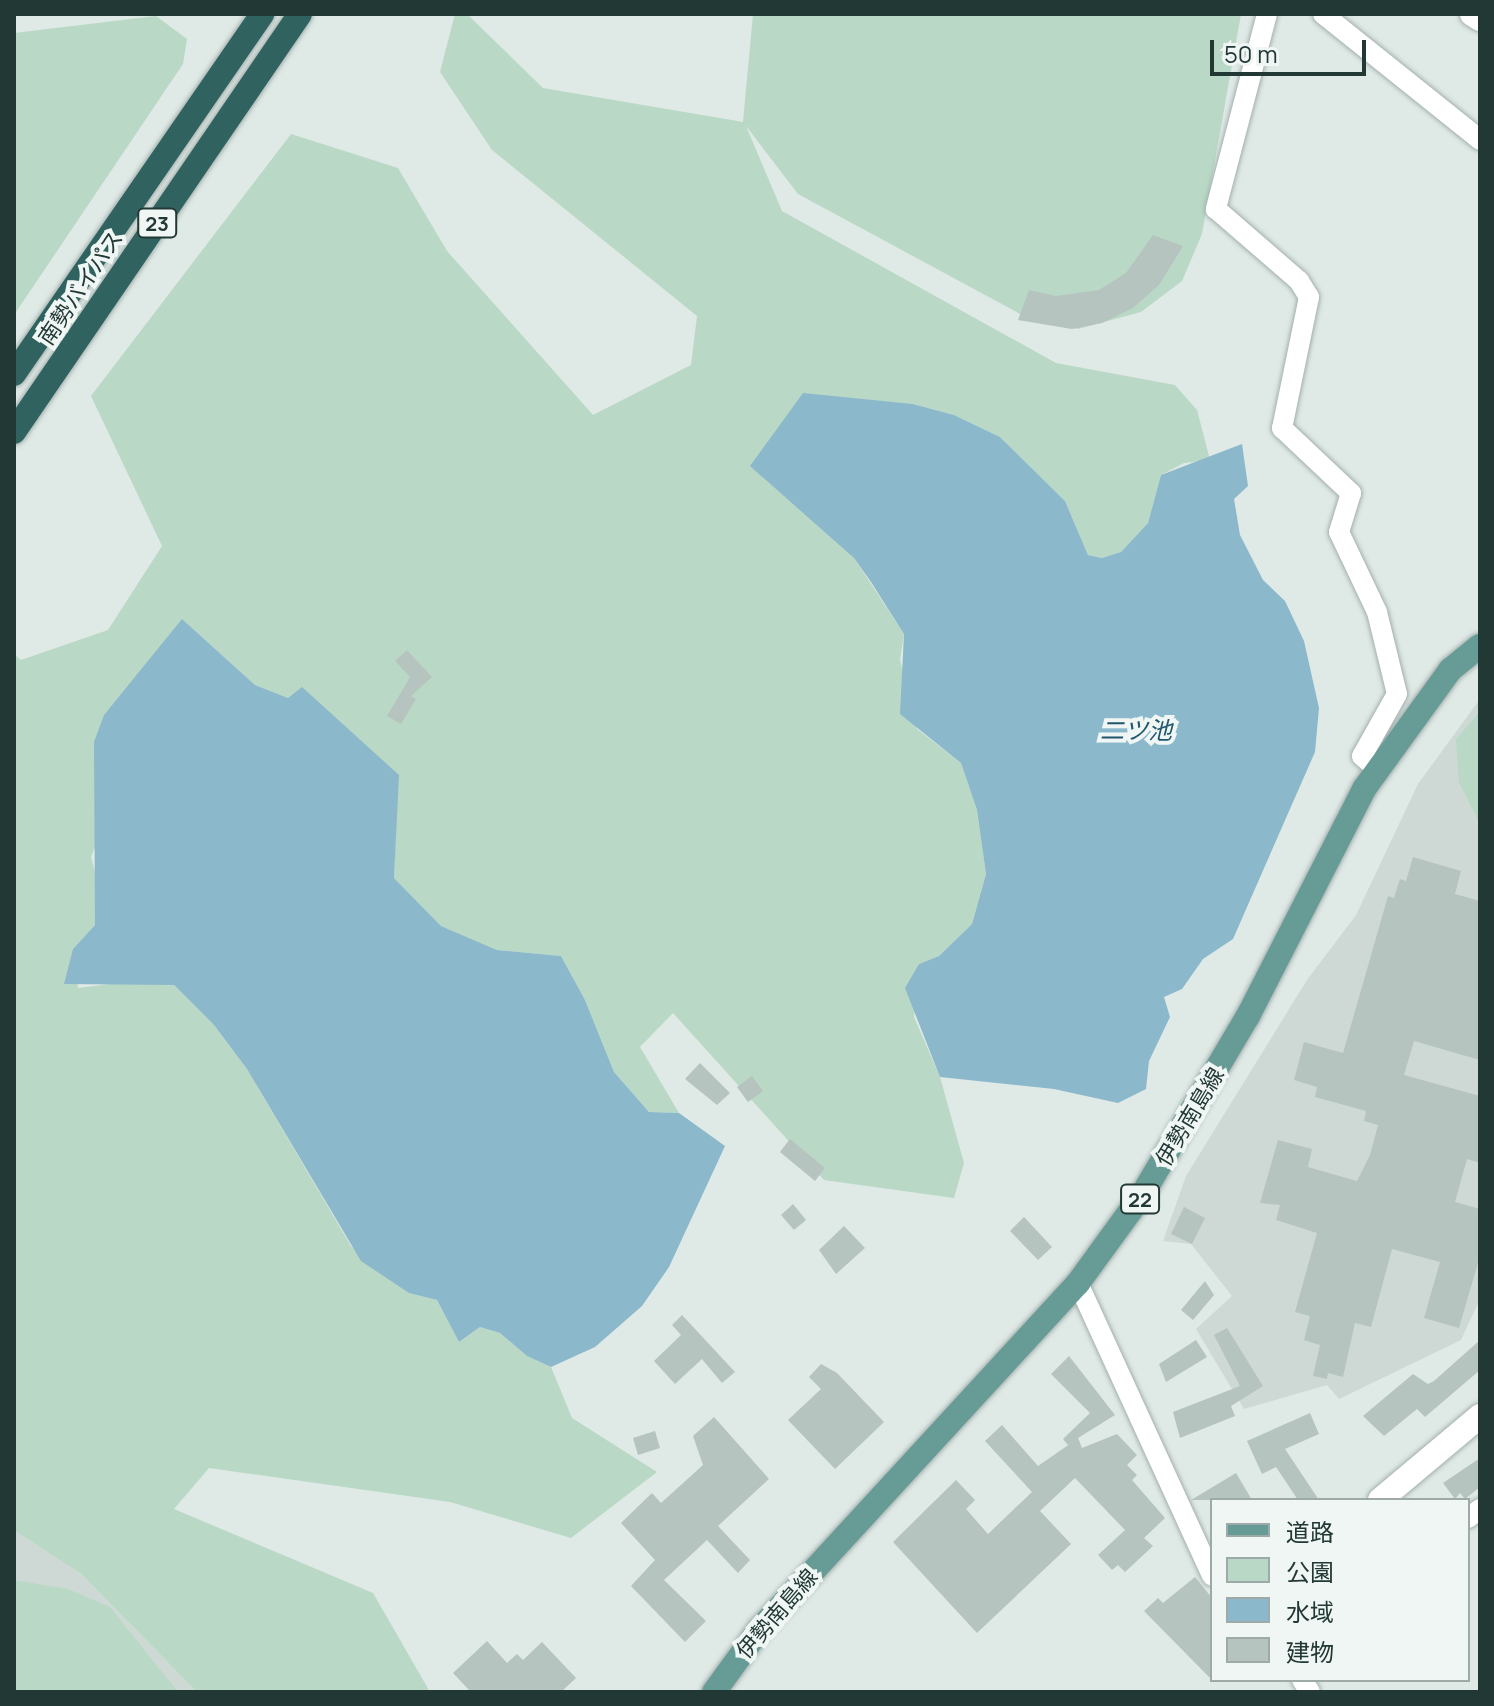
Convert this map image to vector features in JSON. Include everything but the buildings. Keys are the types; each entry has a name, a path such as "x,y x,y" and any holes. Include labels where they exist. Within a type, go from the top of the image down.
{"highway":[{"name":"南勢バイパス","path":"14,374 262,14"},
{"name":"南勢バイパス","path":"14,432 300,14"}],"main road":[{"name":"伊勢南島線","path":"714,1692 759,1630 1078,1283 1183,1133 1377,769 1450,670 1480,646"}],"street":[{"path":"1267,14 1216,209 1299,281 1309,297 1282,428 1351,493 1339,532 1377,612 1397,694 1362,756 1377,769"},
{"path":"1323,14 1480,140"},
{"path":"1472,14 1480,19"},
{"path":"1078,1283 1210,1572"},
{"path":"1382,1498 1480,1416"}],"shaded area":[{"path":"1480,699 1480,1299 1461,1340 1339,1399 1327,1385 1244,1409 1196,1329 1232,1296 1191,1244 1163,1241 1186,1176 1307,980 1356,915 1418,784"},
{"path":"14,1526 60,1553 197,1692 14,1692"}],"green space":[{"path":"455,14 467,14 543,88 743,122 753,14 1241,14 1202,234 1182,281 1141,312 1078,329 1024,316 798,194 746,126 782,211 1056,363 1175,385 1197,410 1210,460 1184,463 1161,475 1148,523 1121,552 1102,558 1088,555 1065,501 1000,437 954,415 913,404 803,394 801,508 854,558 904,634 900,660 917,729 961,763 977,810 986,874 972,924 939,956 919,964 914,1017 940,1077 964,1163 954,1198 824,1180 673,1013 640,1047 679,1113 649,1112 614,1072 585,1000 561,956 497,950 441,926 394,878 398,775 302,688 288,698 255,685 182,619 91,857 98,884 95,925 73,949 78,988 127,982 174,985 214,1025 247,1069 351,1246 409,1293 437,1300 459,1342 480,1327 500,1333 527,1356 551,1367 572,1418 657,1472 571,1538 450,1502 209,1468 174,1509 373,1593 430,1692 197,1692 80,1573 14,1530 14,654 21,660 108,630 162,546 91,396 291,134 398,168 447,251 593,415 691,365 697,316 492,150 440,72"},
{"path":"156,16 187,39 183,64 14,315 14,33"},
{"path":"1480,712 1480,824 1459,782 1456,739"},
{"path":"14,1580 68,1589 110,1607 178,1692 14,1692"}],"water":[{"name":"二ツ池","path":"803,393 913,404 954,415 1000,437 1065,501 1088,555 1102,558 1121,552 1148,523 1161,475 1242,444 1248,486 1234,499 1240,535 1263,580 1285,601 1304,641 1319,708 1315,752 1233,939 1203,959 1182,989 1164,997 1170,1017 1149,1061 1146,1089 1118,1103 1054,1089 940,1077 905,988 919,964 939,956 972,924 986,874 977,810 961,763 900,714 904,634 871,582 854,558 750,466"},
{"path":"182,619 255,685 288,698 302,687 399,775 394,878 441,926 497,950 561,956 585,1000 614,1072 649,1112 679,1113 725,1146 669,1267 642,1306 595,1347 551,1367 527,1356 500,1333 480,1327 459,1342 437,1300 409,1293 361,1261 247,1069 214,1025 174,985 64,984 73,949 95,925 94,742 104,715"}]}
